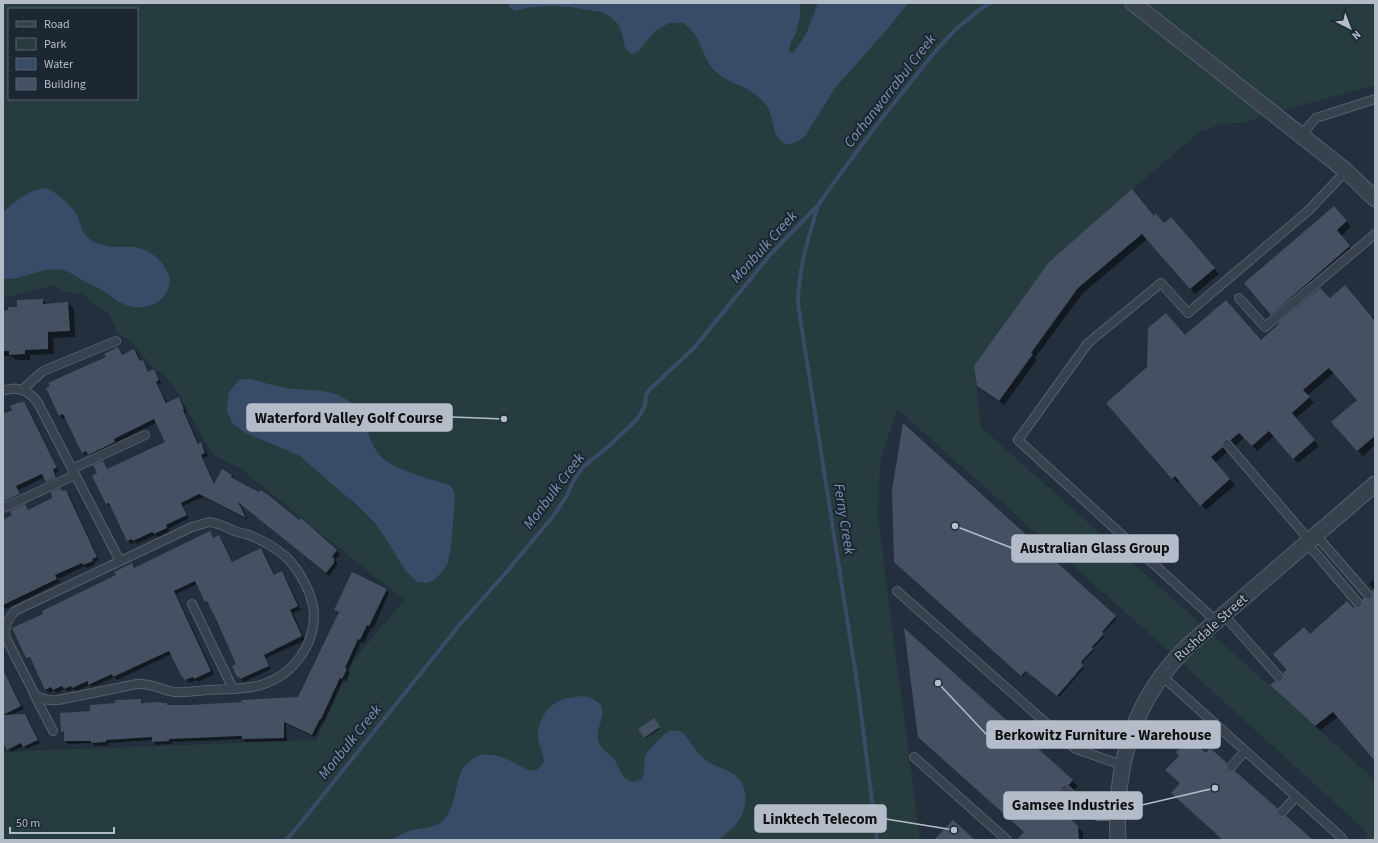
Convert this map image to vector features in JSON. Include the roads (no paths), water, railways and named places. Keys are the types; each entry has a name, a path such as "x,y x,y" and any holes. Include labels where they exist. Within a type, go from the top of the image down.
{"street":[{"path":"1133,3 1346,170 1375,199"},
{"name":"Rushdale Street","path":"1118,840 1117,816 1119,783 1122,765 1137,719 1146,701 1162,676 1183,651 1375,484"}],"lane":[{"path":"1301,136 1316,118 1375,99"},
{"path":"1279,677 1220,618 1018,440 1088,343 1100,333 1161,283 1188,313 1308,211 1346,170"},
{"path":"1239,298 1265,327 1375,234"},
{"path":"22,390 43,371 116,341"},
{"path":"3,391 13,388 22,390 29,393 38,403 120,561"},
{"path":"3,508 145,435"},
{"path":"1226,444 1311,540 1368,595"},
{"path":"35,695 48,701 58,700 145,683 175,692 253,688 279,677 289,670 305,650 313,626 314,614 313,604 304,583 293,565 276,549 256,538 220,524 209,522 192,527 15,611 9,619 5,631 6,638 52,731"},
{"path":"1311,540 1358,603"},
{"path":"897,591 1072,746 1076,749 1122,765"},
{"path":"192,604 232,689"},
{"path":"1162,676 1343,840"},
{"path":"1231,767 1245,751"},
{"path":"914,757 1007,840"},
{"path":"1065,789 1094,814 1098,816 1117,816"},
{"path":"1282,812 1296,797"}],"water":[{"path":"508,3 800,3 800,16 796,33 789,50 791,53 794,52 806,34 818,3 908,3 890,26 835,88 805,136 797,142 786,145 776,135 769,109 766,105 754,93 719,75 707,60 695,35 683,23 669,23 655,31 638,52 631,54 625,48 622,33 618,24 611,17 601,12 570,7 550,6 531,7 516,11 510,8"},
{"path":"45,188 59,195 71,207 77,215 82,230 94,242 109,246 139,248 145,250 160,260 169,276 169,286 162,298 145,307 129,306 71,273 55,269 18,278 3,279 3,212 28,193"},
{"path":"245,379 290,388 318,390 335,394 343,398 355,407 364,422 372,443 382,458 388,463 405,471 450,485 455,496 451,548 448,562 442,572 434,580 425,583 417,582 405,570 374,522 353,501 300,456 244,432 232,423 227,411 229,392 239,380"},
{"path":"583,696 600,704 602,714 598,733 599,743 614,759 628,780 634,782 642,779 646,754 664,735 670,731 682,732 699,754 706,760 736,776 743,787 746,799 743,812 735,825 719,840 391,840 413,830 437,825 445,819 452,806 460,774 470,761 478,756 486,755 508,759 529,770 537,769 541,766 544,761 538,732 539,726 546,711 559,701"}],"waterway":[{"name":"Monbulk Creek","path":"286,840 461,623 504,575 554,515 583,467 609,446 635,421 645,405 646,395 650,389 694,348 770,255 819,204 876,126 933,54 956,29 990,3"},
{"name":"Ferny Creek","path":"818,206 807,242 798,292 798,304 858,689 877,840"}],"place":[{"name":"Waterford Valley Golf Course","path":"504,419"},
{"name":"Australian Glass Group","path":"955,526"},
{"name":"Berkowitz Furniture - Warehouse","path":"938,683"},
{"name":"Gamsee Industries","path":"1215,788"},
{"name":"Linktech Telecom","path":"954,830"}],"water label":[{"name":"Corhanwarrabul Creek","path":"890,91"}]}
